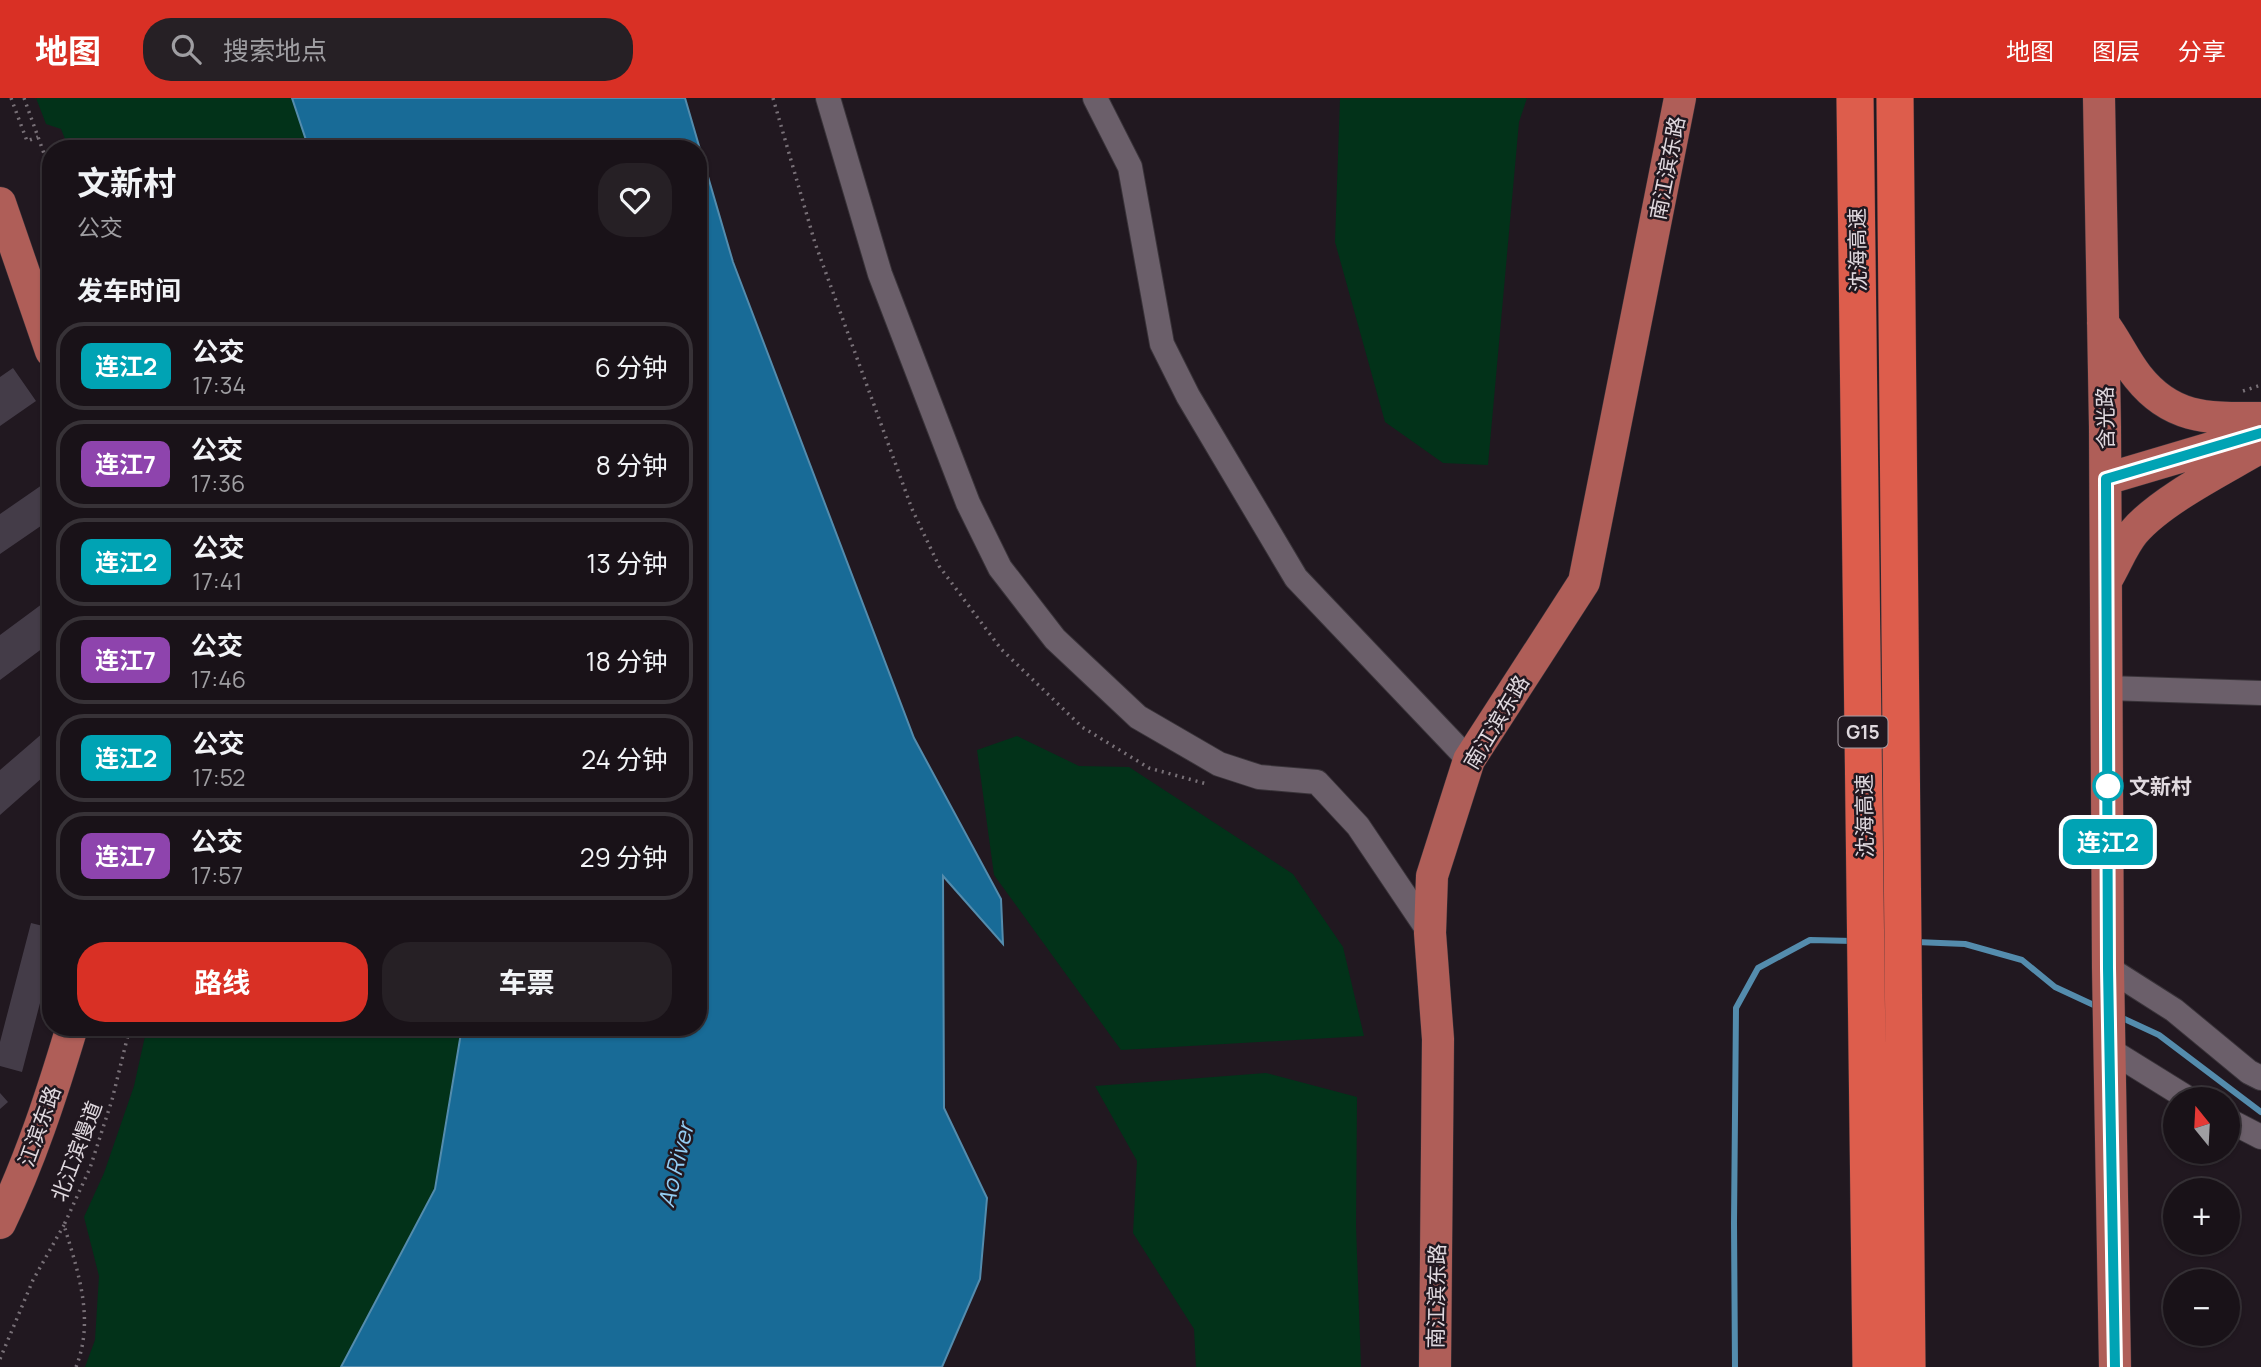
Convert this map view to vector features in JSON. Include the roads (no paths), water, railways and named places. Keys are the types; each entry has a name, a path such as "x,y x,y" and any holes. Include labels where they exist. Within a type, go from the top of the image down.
{"highway":[{"name":"沈海高速","path":"1855,98 1871,1367"},
{"name":"沈海高速","path":"1895,98 1906,1367"}],"main road":[{"name":"南江滨东路","path":"1435,1367 1438,1039 1430,933 1432,876 1469,760 1584,582 1681,98"},
{"name":"含光路","path":"2099,98 2106,479 2108,976 2115,1367"},
{"path":"0,203 42,325"},
{"path":"2103,323 2138,377 2171,406 2206,418 2261,418"},
{"path":"2106,479 2261,433"},
{"path":"2106,580 2142,523 2166,505 2261,447"},
{"name":"江滨东路","path":"0,1223 11,1201 55,1084 69,1036"}],"street":[{"path":"828,98 880,274 968,503 1000,568 1055,639 1138,717 1219,764 1259,777 1317,782 1358,827 1430,933"},
{"path":"1095,98 1130,167 1162,344 1188,396 1296,578 1469,760"},
{"path":"2107,688 2261,693"},
{"path":"2108,976 2174,1010 2249,1072 2261,1078"},
{"path":"2110,1046 2171,1087"},
{"path":"2240,1126 2261,1137"}],"water":[{"path":"292,98 685,98 697,140 306,140"},
{"name":"Ao River","path":"707,173 733,262 914,738 1001,899 1003,944 943,876 944,1108 987,1198 980,1279 942,1367 341,1367 435,1189 460,1036 707,1036"}],"waterway":[{"path":"1735,1367 1736,1008 1758,968 1810,940 1853,941"},
{"path":"1916,942 1965,944 2022,960 2055,987 2098,1007"},
{"path":"2118,1016 2159,1035 2261,1112"}],"place":[{"name":"文新村","path":"2108,786"}]}
